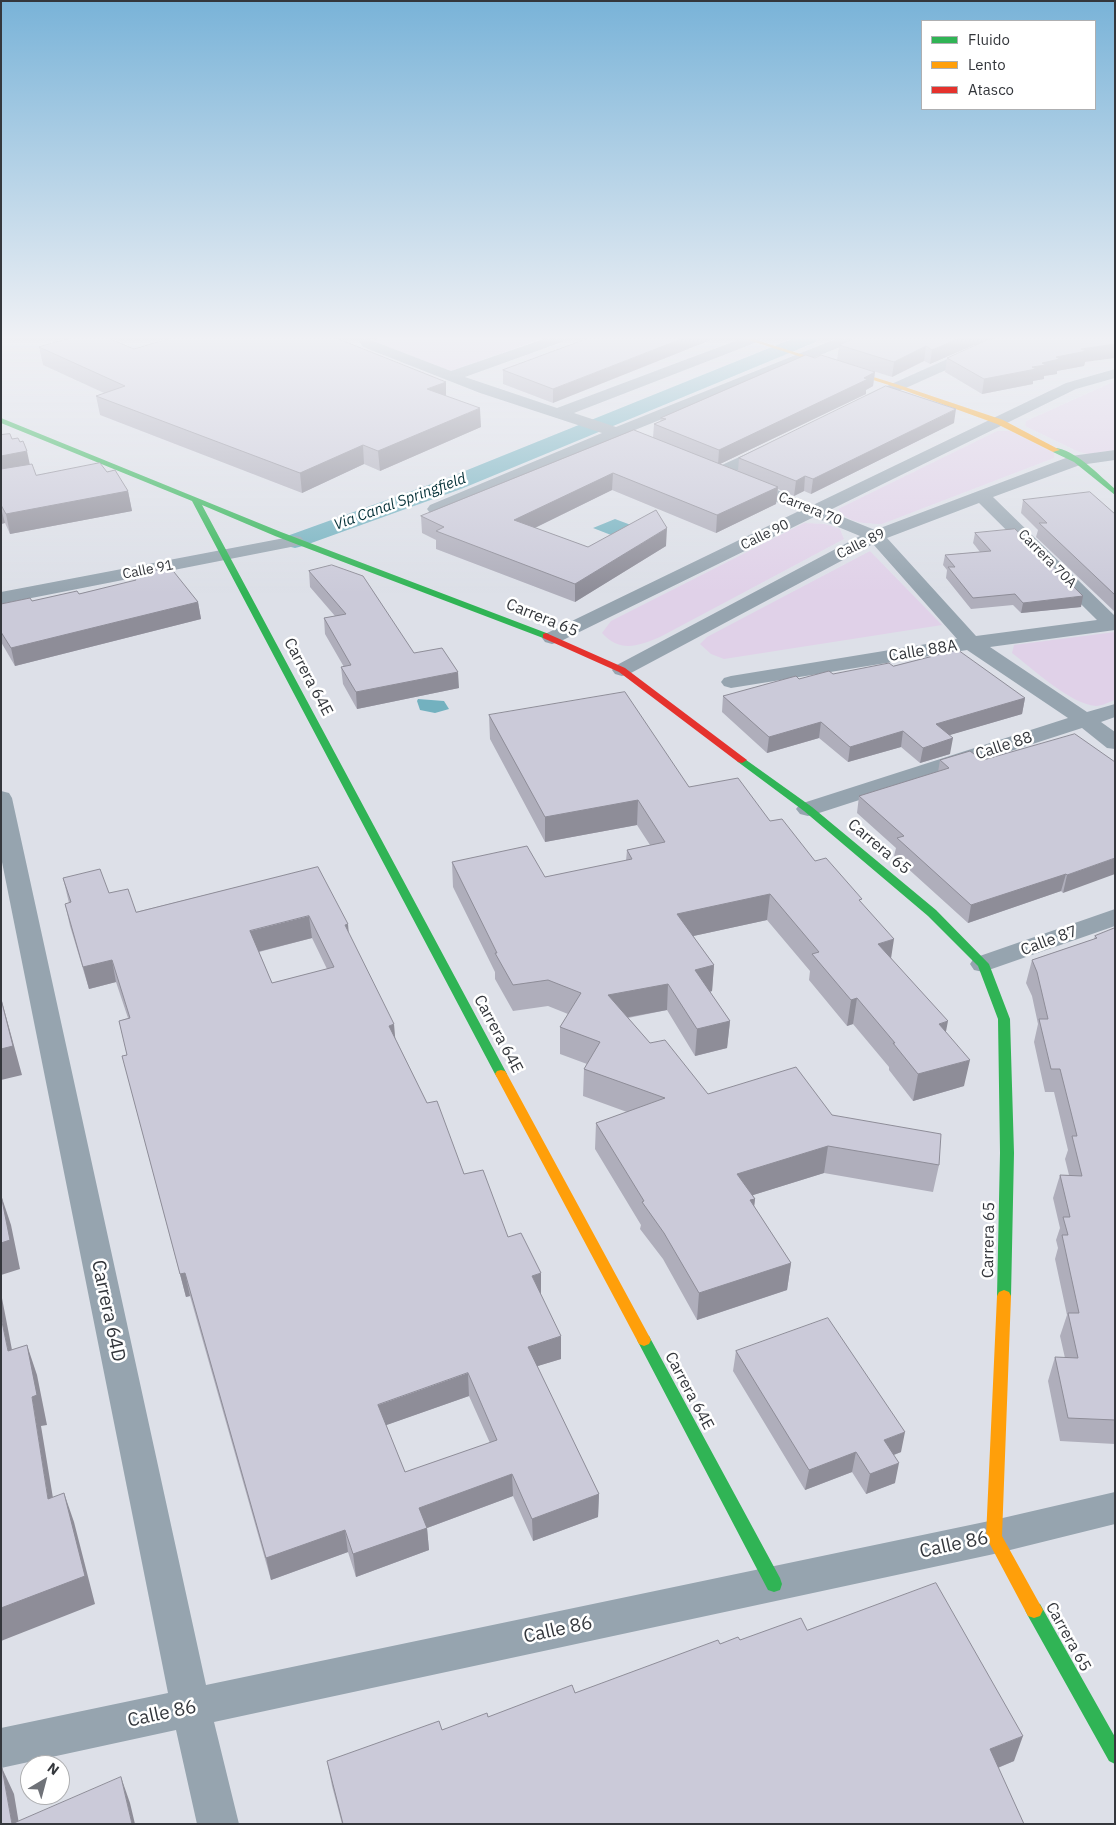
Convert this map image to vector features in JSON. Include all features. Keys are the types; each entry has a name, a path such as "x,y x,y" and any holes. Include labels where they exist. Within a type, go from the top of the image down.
{"street":[{"name":"Carrera 65","path":"9,423 295,540 552,638 622,670 808,809 932,913 983,964 1004,1018 1007,1153 1002,1358 994,1537 1115,1755"},
{"path":"589,423 672,454"},
{"path":"436,509 626,423"},
{"name":"Calle 90","path":"552,638 998,423"},
{"path":"1002,423 1077,460 1115,492"},
{"path":"719,473 781,442"},
{"name":"Calle 89","path":"622,670 875,536 1077,460 1115,455"},
{"path":"77,468 106,463"},
{"name":"Carrera 70","path":"700,465 815,510 875,536 971,643 1085,720 1115,743"},
{"name":"Carrera 70A","path":"981,495 1114,624"},
{"name":"Carrera 64E","path":"195,500 774,1584"},
{"name":"Calle 91","path":"1,598 295,540"},
{"name":"Calle 88A","path":"731,682 971,643 1114,624"},
{"name":"Calle 88","path":"808,809 1115,710"},
{"name":"Carrera 64D","path":"1,798 191,1708 218,1824"},
{"name":"Calle 87","path":"983,964 1115,917"},
{"name":"Calle 86","path":"1,1748 994,1537 1115,1508"}],"shaded area":[{"path":"1026,423 1115,423 1115,450 1088,454 1079,452 1025,426"},
{"path":"997,431 1010,431 1054,453 1054,458 882,524 852,520 838,509"},
{"path":"804,523 825,524 840,529 844,539 660,637 630,646 616,643 602,633 611,621"},
{"path":"870,551 942,625 724,659 711,654 700,644 707,637"},
{"path":"1115,632 1115,700 1101,705 1086,704 1064,693 1012,653 1014,645"}],"water":[{"path":"615,519 631,525 611,535 593,528"},
{"path":"418,699 444,701 449,709 435,713 420,710"}],"building":[{"path":"168,423 444,423 378,451 363,445 300,473"},
{"path":"656,423 775,423 719,450 654,424"},
{"path":"810,423 927,423 813,479 805,476 796,481 739,458"},
{"path":"634,430 778,487 717,515 613,473 514,520 588,547 656,510 667,528 575,584 436,531 444,527 421,516"},
{"path":"10,434 12,439 18,438 20,442 23,441 27,451 1,456 1,435"},
{"path":"100,463 107,472 115,470 128,491 6,514 1,505 1,469 32,464 36,475"},
{"path":"1090,492 1115,514 1115,595 1039,523 1047,523 1023,500"},
{"path":"1015,529 1083,596 1023,603 1015,594 973,598 948,567 955,567 945,555 991,551 975,533"},
{"path":"332,565 363,576 414,653 442,648 458,672 356,692 341,667 351,665 324,618 346,614 309,571"},
{"path":"170,567 198,602 11,648 1,632 1,604 30,598 32,601 77,591 79,594 136,580 133,576"},
{"path":"958,650 1025,698 936,724 953,738 923,748 903,731 850,747 821,722 769,737 723,696 796,676 799,679 829,671 833,674 889,663 893,666"},
{"path":"625,692 689,787 738,778 770,821 782,819 815,861 826,858 862,899 859,900 894,939 878,944 948,1021 939,1024 970,1060 918,1074 857,998 851,1000 812,954 819,952 770,894 677,914 714,965 695,970 730,1021 697,1029 668,984 608,995 650,1043 665,1040 708,1094 796,1067 832,1115 941,1134 939,1165 828,1146 737,1174 755,1199 750,1200 791,1263 699,1293 664,1233 642,1202 644,1201 596,1123 665,1098 584,1069 600,1042 560,1027 581,993 548,980 513,985 495,953 497,953 452,862 527,846 545,877 632,859 627,850 665,842 638,800 545,817 489,715"},
{"path":"1075,734 1115,762 1115,858 971,905 897,838 904,836 859,796 949,768 940,760 970,751 982,760"},
{"path":"318,867 348,924 345,925 394,1024 389,1026 427,1103 437,1101 464,1174 483,1170 508,1237 521,1233 541,1273 532,1276 561,1336 528,1347 599,1494 532,1519 512,1474 419,1508 427,1528 353,1554 345,1530 266,1558 185,1273 180,1274 122,1056 127,1055 119,1021 130,1018 112,960 83,967 65,904 71,902 63,878 100,869 109,893 128,889 136,912","holes":["309,916 334,967 272,983 250,931","468,1373 497,1440 405,1472 378,1405"]},
{"path":"1115,928 1115,1420 1068,1418 1055,1357 1078,1358 1068,1313 1079,1313 1062,1235 1068,1235 1063,1217 1070,1217 1060,1175 1082,1176 1072,1136 1077,1136 1060,1069 1051,1069 1039,1019 1048,1019 1037,972 1032,960 1097,938 1095,936"},
{"path":"1,999 13,1046 1,1049"},
{"path":"1,1195 10,1240 1,1243"},
{"path":"1,1317 8,1351 27,1345 37,1395 32,1397 48,1499 64,1493 85,1576 1,1608"},
{"path":"828,1318 905,1432 884,1440 899,1463 870,1474 856,1452 809,1470 736,1351"},
{"path":"936,1583 1023,1736 990,1749 1024,1824 343,1824 327,1761 439,1721 442,1730 487,1713 488,1717 572,1685 575,1693 718,1640 720,1644 738,1637 740,1640 801,1618 807,1630"},
{"path":"2,1768 12,1824 1,1824"},
{"path":"121,1777 132,1824 12,1824 56,1805 70,1805 70,1799"}],"waterway":[{"name":"Via Canal Springfield","path":"295,541 453,484 601,423"}],"traffic: fast":[{"path":"9,423 278,534 546,636"},
{"path":"1056,450 1077,460 1115,493"},
{"path":"195,500 501,1074"},
{"path":"742,760 808,809 932,913 983,964 1004,1019 1007,1153 1004,1296"},
{"path":"644,1340 774,1584"},
{"path":"1034,1610 1115,1755"}],"traffic: slow":[{"path":"1002,423 1056,450"},
{"path":"501,1074 644,1340"},
{"path":"1004,1296 994,1537 1034,1610"}],"traffic: jam":[{"path":"546,636 622,670 742,760"}]}
